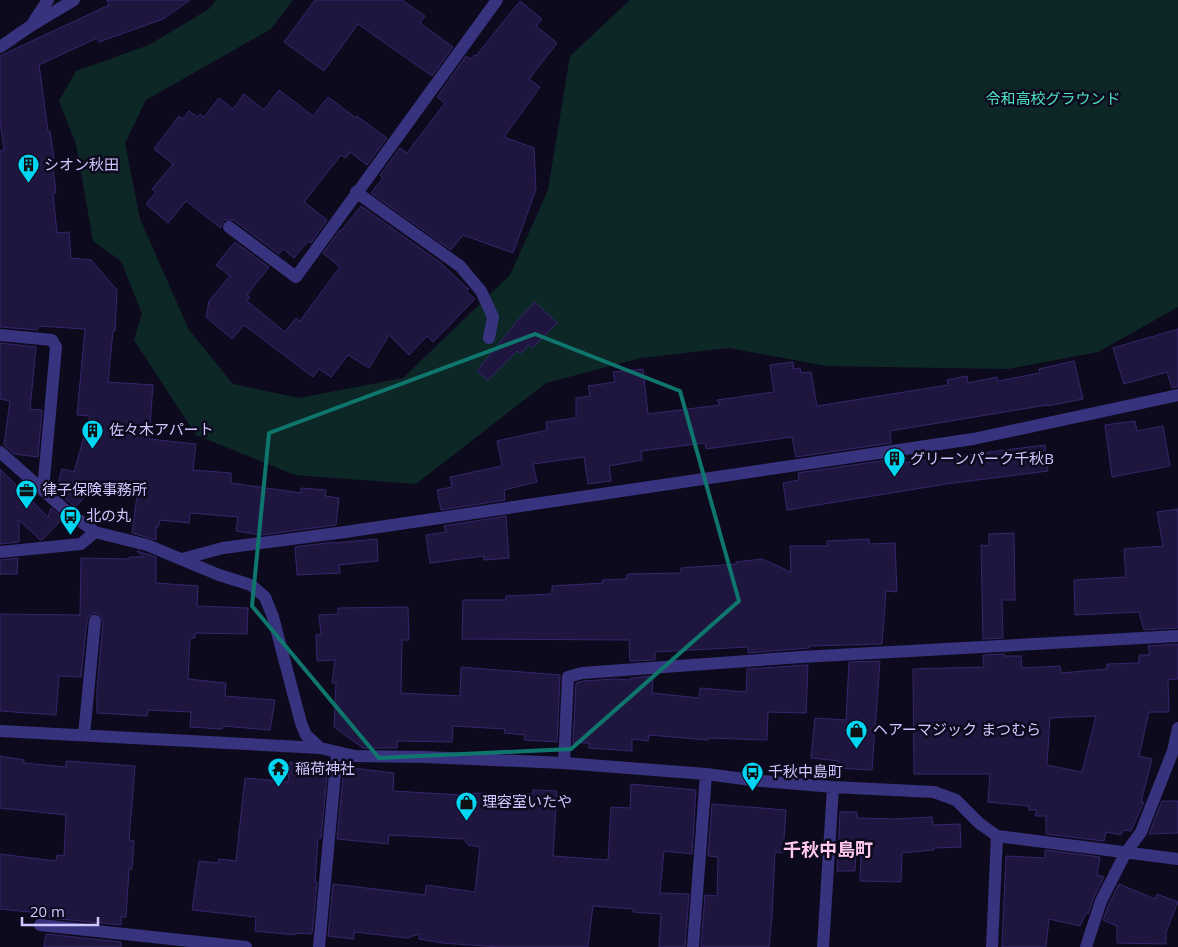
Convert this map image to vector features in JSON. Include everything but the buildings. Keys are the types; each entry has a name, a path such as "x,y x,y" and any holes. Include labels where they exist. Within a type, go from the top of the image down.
{"street":[{"path":"32,25 48,0"},
{"path":"0,47 74,0"},
{"path":"229,228 296,277 497,0"},
{"path":"356,192 460,266 481,291 494,317 489,338"},
{"path":"0,335 52,340 56,347 43,490"},
{"path":"182,559 223,548 346,532 973,440 1178,395"},
{"path":"0,452 80,522 95,532 148,545 218,574 251,585 265,597 273,617 301,723 306,735 320,748"},
{"path":"0,552 81,544 95,532"},
{"path":"84,734 95,621"},
{"path":"564,763 568,677 582,673 811,656 1178,636"},
{"path":"1086,947 1101,901 1125,854 1142,832 1173,751 1178,728"},
{"path":"0,731 320,748 355,756 425,756 564,763 706,774 833,787 934,792 956,800 979,823 997,836 1125,854 1178,859"},
{"path":"320,947 337,752"},
{"path":"693,947 706,774"},
{"path":"823,947 833,787"},
{"path":"992,947 997,836"},
{"path":"40,925 246,947"}],"highlighted area":[{"path":"535,334 680,391 739,601 571,749 379,758 252,606 269,433"}],"green space":[{"name":"令和高校グラウンド","path":"216,0 293,0 271,29 146,100 125,143 140,219 189,330 233,384 299,398 403,378 510,275 548,190 570,56 630,0 1178,0 1178,307 1098,352 1008,369 826,366 729,348 641,358 546,383 416,484 295,475 196,435 134,340 142,314 121,261 93,241 76,144 59,101 76,71 149,45 209,9"}],"place":[{"name":"シオン秋田","path":"28,184"},
{"name":"佐々木アパート","path":"93,449"},
{"name":"グリーンパーク千秋B","path":"894,478"},
{"name":"律子保険事務所","path":"26,509"},
{"name":"北の丸","path":"70,535"},
{"name":"ヘアーマジック まつむら","path":"857,749"},
{"name":"稲荷神社","path":"279,788"},
{"name":"千秋中島町","path":"752,791"},
{"name":"理容室いたや","path":"466,821"}],"district":[{"name":"千秋中島町","path":"828,850"}]}
